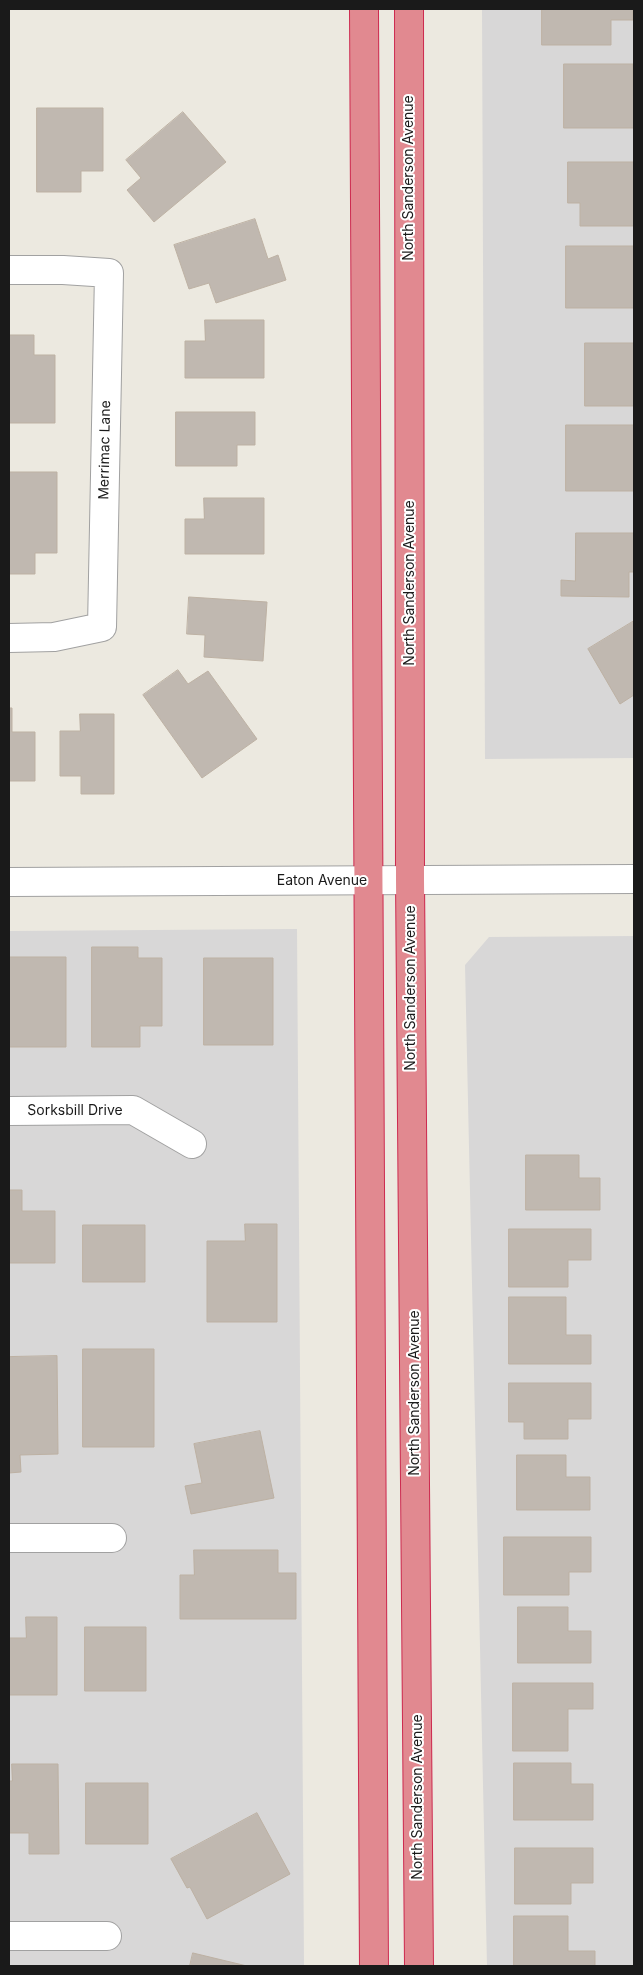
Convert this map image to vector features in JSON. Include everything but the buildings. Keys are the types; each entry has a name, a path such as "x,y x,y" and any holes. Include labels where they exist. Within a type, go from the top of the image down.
{"highway":[{"path":"364,9 374,1966"},
{"name":"North Sanderson Avenue","path":"409,9 410,880 419,1966"}],"street":[{"name":"Merrimac Lane","path":"9,270 63,270 109,274 102,627 54,637 9,638"},
{"name":"Eaton Avenue","path":"9,882 634,879"},
{"name":"Sorksbill Drive","path":"9,1111 133,1110 192,1144"},
{"path":"9,1538 112,1538"},
{"path":"9,1936 107,1936"}],"shaded area":[{"path":"482,9 634,9 634,758 485,759"},
{"path":"297,929 304,1966 9,1966 9,931"},
{"path":"634,936 634,1966 487,1966 465,965 489,937"}]}
